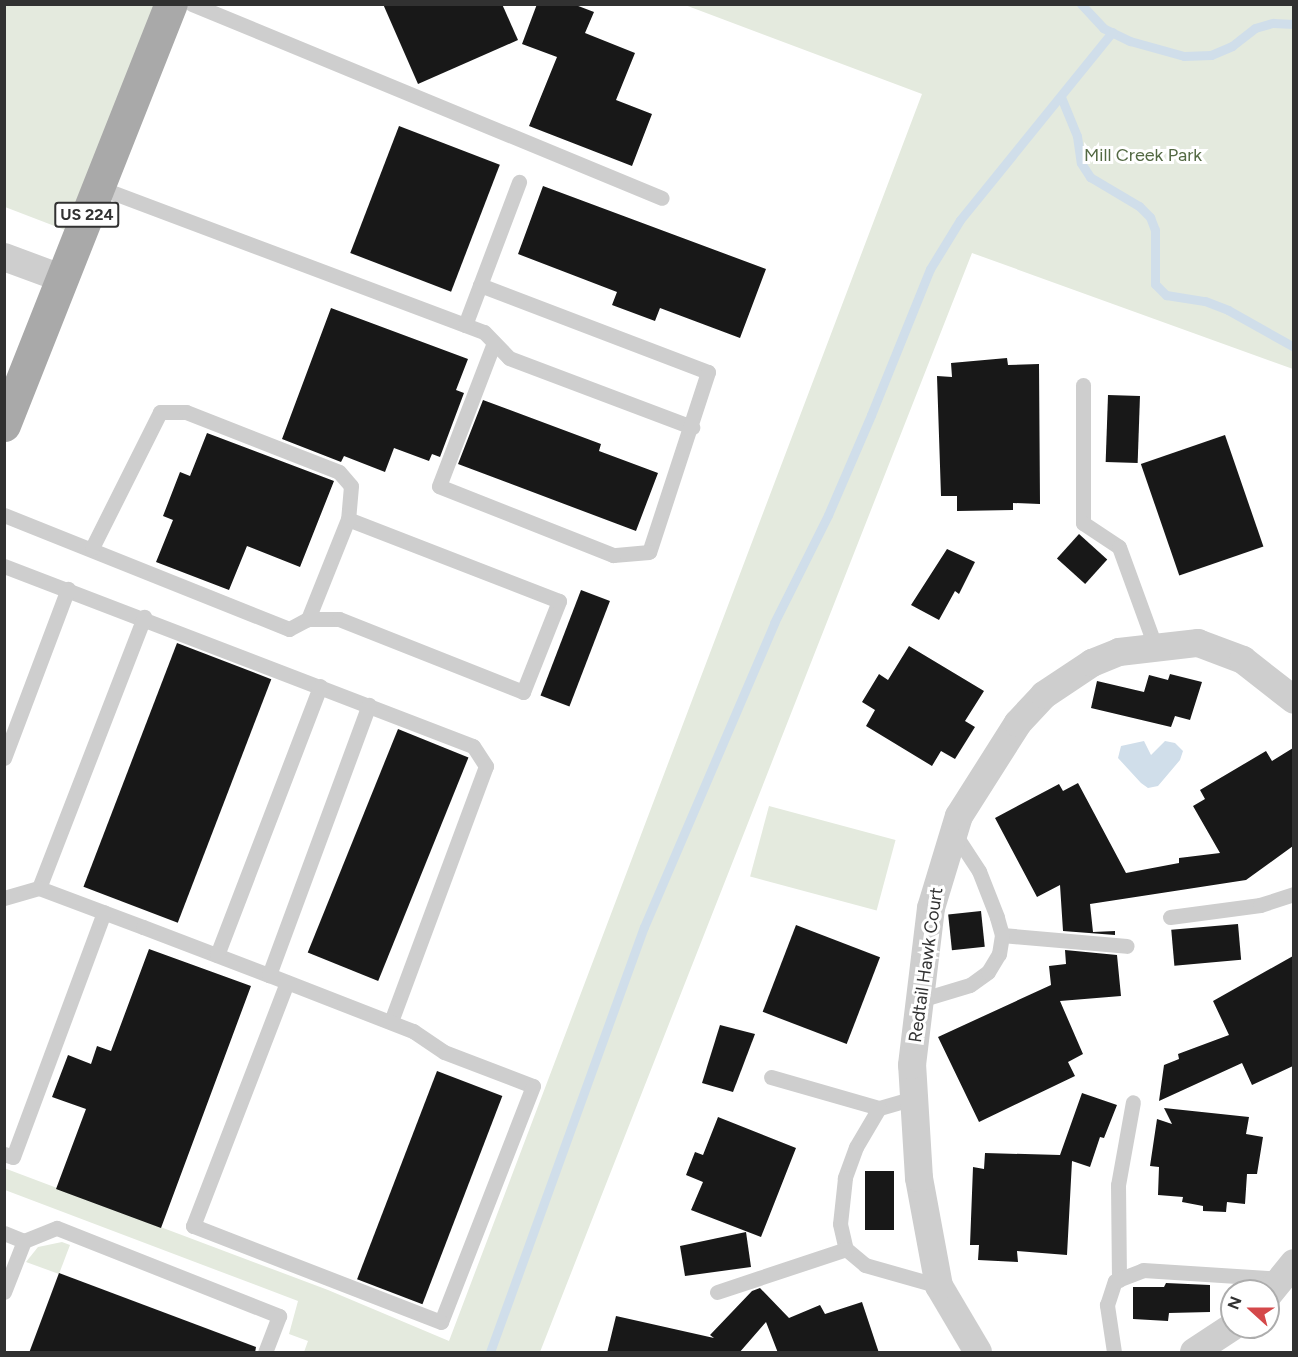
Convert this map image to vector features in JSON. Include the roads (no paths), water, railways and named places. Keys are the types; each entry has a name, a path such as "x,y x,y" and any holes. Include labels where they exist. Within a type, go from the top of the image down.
{"main road":[{"name":"US 224","path":"4,425 171,4"}],"street":[{"path":"4,257 61,278"},
{"name":"Redtail Hawk Court","path":"978,1353 939,1286 919,1178 912,1065 931,908 952,831 979,779 1018,723 1044,695 1092,663 1155,646 1198,644 1224,651 1243,660 1293,700"},
{"path":"1194,1353 1220,1335"}],"lane":[{"path":"192,4 662,198"},
{"path":"465,324 519,182"},
{"path":"98,187 465,324 484,332 509,358 692,427"},
{"path":"480,285 708,372 692,427 649,552 613,555 439,486 494,343"},
{"path":"1083,385 1083,523 1119,547 1155,646"},
{"path":"92,548 160,412 186,412 339,472 351,486 348,519 308,619"},
{"path":"4,515 92,548 289,629 308,619 339,619 523,692 559,601 348,519"},
{"path":"4,566 144,617 473,746 486,766 391,1023"},
{"path":"4,758 68,589"},
{"path":"39,888 144,617"},
{"path":"217,955 320,686"},
{"path":"269,975 369,705"},
{"path":"920,1000 970,985 988,972 999,954 1002,934 979,871 952,831"},
{"path":"4,898 39,888 217,955 391,1023 444,1052 533,1086 441,1322 193,1226 287,983"},
{"path":"1170,917 1260,905 1293,894"},
{"path":"4,1154 13,1157 104,912"},
{"path":"1002,934 1127,946"},
{"path":"771,1077 879,1108 914,1098"},
{"path":"1114,1353 1107,1305 1119,1280 1118,1185 1133,1102"},
{"path":"879,1108 856,1147 845,1178 840,1224 846,1249 865,1265 939,1286"},
{"path":"4,1233 24,1241 57,1228 279,1316 265,1353"},
{"path":"4,1292 24,1241"},
{"path":"717,1292 846,1249"},
{"path":"1119,1280 1143,1270 1281,1279"}],"waterway":[{"path":"1081,4 1103,28 1130,41 1184,56 1211,55 1232,46 1255,28 1273,23 1294,24"},
{"path":"490,1352 644,927 774,623 828,515 930,269 960,220 1112,32"},
{"path":"1061,97 1077,136 1081,163 1090,177 1139,206 1150,217 1155,230 1155,284 1166,295 1205,301 1228,310 1294,347"}],"park label":[{"name":"Mill Creek Park","path":"1143,155"}]}
